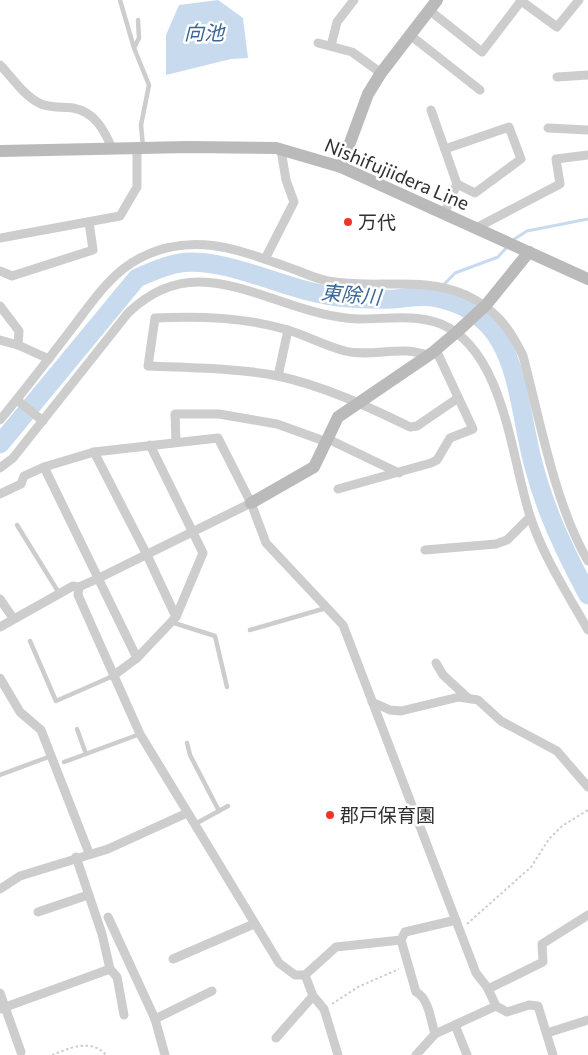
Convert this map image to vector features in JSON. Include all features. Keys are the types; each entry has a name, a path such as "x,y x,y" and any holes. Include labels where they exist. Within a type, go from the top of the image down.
{"main road":[{"path":"341,167 368,94 381,73 437,0"},
{"name":"Nishifujiidera Line","path":"0,151 248,147 281,150 341,167 588,279"},
{"path":"250,503 314,467 338,418 432,353 458,331 486,305 529,252"}],"street":[{"path":"331,46 337,22 354,0"},
{"path":"429,10 482,52 521,0 557,27 579,0"},
{"path":"410,35 480,90"},
{"path":"318,43 352,52 381,73"},
{"path":"0,65 25,92 39,103 52,108 74,108 90,115 103,127 112,148"},
{"path":"557,77 588,75"},
{"path":"431,110 457,184 444,214"},
{"path":"445,149 509,127 521,159 475,193 457,184"},
{"path":"548,128 588,130"},
{"path":"0,238 120,216 138,188 140,148"},
{"path":"265,260 294,202 286,180 281,150"},
{"path":"476,228 560,184 556,159 588,155"},
{"path":"0,271 12,276 93,250 89,222"},
{"path":"0,420 18,402 110,279 141,258 173,245 197,243 219,246 328,281 361,284 416,282 442,286 486,305 503,321 523,356 559,489 570,523 588,561"},
{"path":"0,468 13,458 40,420 128,314 144,298 178,284 194,281 212,283 251,292 328,316 423,318 458,331 473,346 487,368 505,420 530,516 551,565 588,630"},
{"path":"0,306 19,331 18,345"},
{"path":"338,489 431,464 437,460 450,438 474,429 458,398 432,353 418,351 347,352 288,330 241,320 198,316 155,318 148,366 204,368 278,376 360,402 410,427 417,426 458,398"},
{"path":"278,376 288,330"},
{"path":"0,340 18,345 49,359"},
{"path":"18,402 40,420"},
{"path":"176,442 175,414 219,414 278,424 327,441 398,473"},
{"path":"0,494 22,484 24,476 44,467 94,452 218,438 250,503 266,543 342,625 476,973 488,989 496,1006 507,1012 529,1006 538,1006 553,1055"},
{"path":"113,676 137,658 174,620 203,553 150,445"},
{"path":"94,452 147,555 174,620"},
{"path":"44,467 137,658"},
{"path":"0,626 73,586 79,587 99,578 193,533 250,503"},
{"path":"426,550 496,544 507,540 530,516"},
{"path":"79,587 78,595 140,734 279,963 295,975 305,975 336,947 402,940"},
{"path":"0,599 13,618"},
{"path":"436,663 443,675 467,697"},
{"path":"0,678 20,712 41,730 89,853"},
{"path":"372,702 390,710 401,712 441,700 467,697 478,700 501,721 557,752 588,787"},
{"path":"0,889 20,876 108,848 187,813"},
{"path":"76,858 102,934 110,968 117,977 124,1015"},
{"path":"38,912 88,896"},
{"path":"488,989 543,962 542,944 588,915"},
{"path":"108,917 154,1019 165,1055"},
{"path":"435,1034 422,994 416,992 402,940 405,932 456,920"},
{"path":"173,959 254,924"},
{"path":"2,1008 110,968"},
{"path":"305,975 314,996 324,1009 338,1055"},
{"path":"154,1019 212,991"},
{"path":"0,993 2,1008 21,1052"},
{"path":"276,1038 314,996"},
{"path":"416,1055 435,1034 496,1006"},
{"path":"547,1034 588,1020"},
{"path":"455,1025 466,1055"}],"lane":[{"path":"120,0 134,48 150,85 141,125 140,148"},
{"path":"134,48 139,38 138,20"},
{"path":"17,525 60,593"},
{"path":"250,630 326,608"},
{"path":"174,620 215,636 227,687"},
{"path":"30,640 56,701 113,676"},
{"path":"77,729 86,754"},
{"path":"64,762 140,734"},
{"path":"187,743 194,763 219,811"},
{"path":"0,775 51,756"},
{"path":"194,825 228,806"}],"path":[{"path":"460,931 531,868 549,840 562,826 588,810"},
{"path":"324,1009 358,987 409,966"},
{"path":"52,1055 76,1045 100,1048 106,1055"}],"water":[{"name":"向池","path":"218,0 243,18 248,58 231,59 166,75 166,35 179,5"}],"waterway":[{"path":"513,240 527,231 588,219"},
{"path":"432,297 455,273 498,257 507,247"},
{"name":"東除川","path":"0,444 137,278 163,267 195,262 212,264 229,267 312,292 342,298 394,299 418,296 432,297 461,305 482,319 498,338 509,360 516,384 533,463 543,497 564,547 588,595"}],"place":[{"name":"万代","path":"348,222"},
{"name":"郡戸保育園","path":"330,815"}]}
